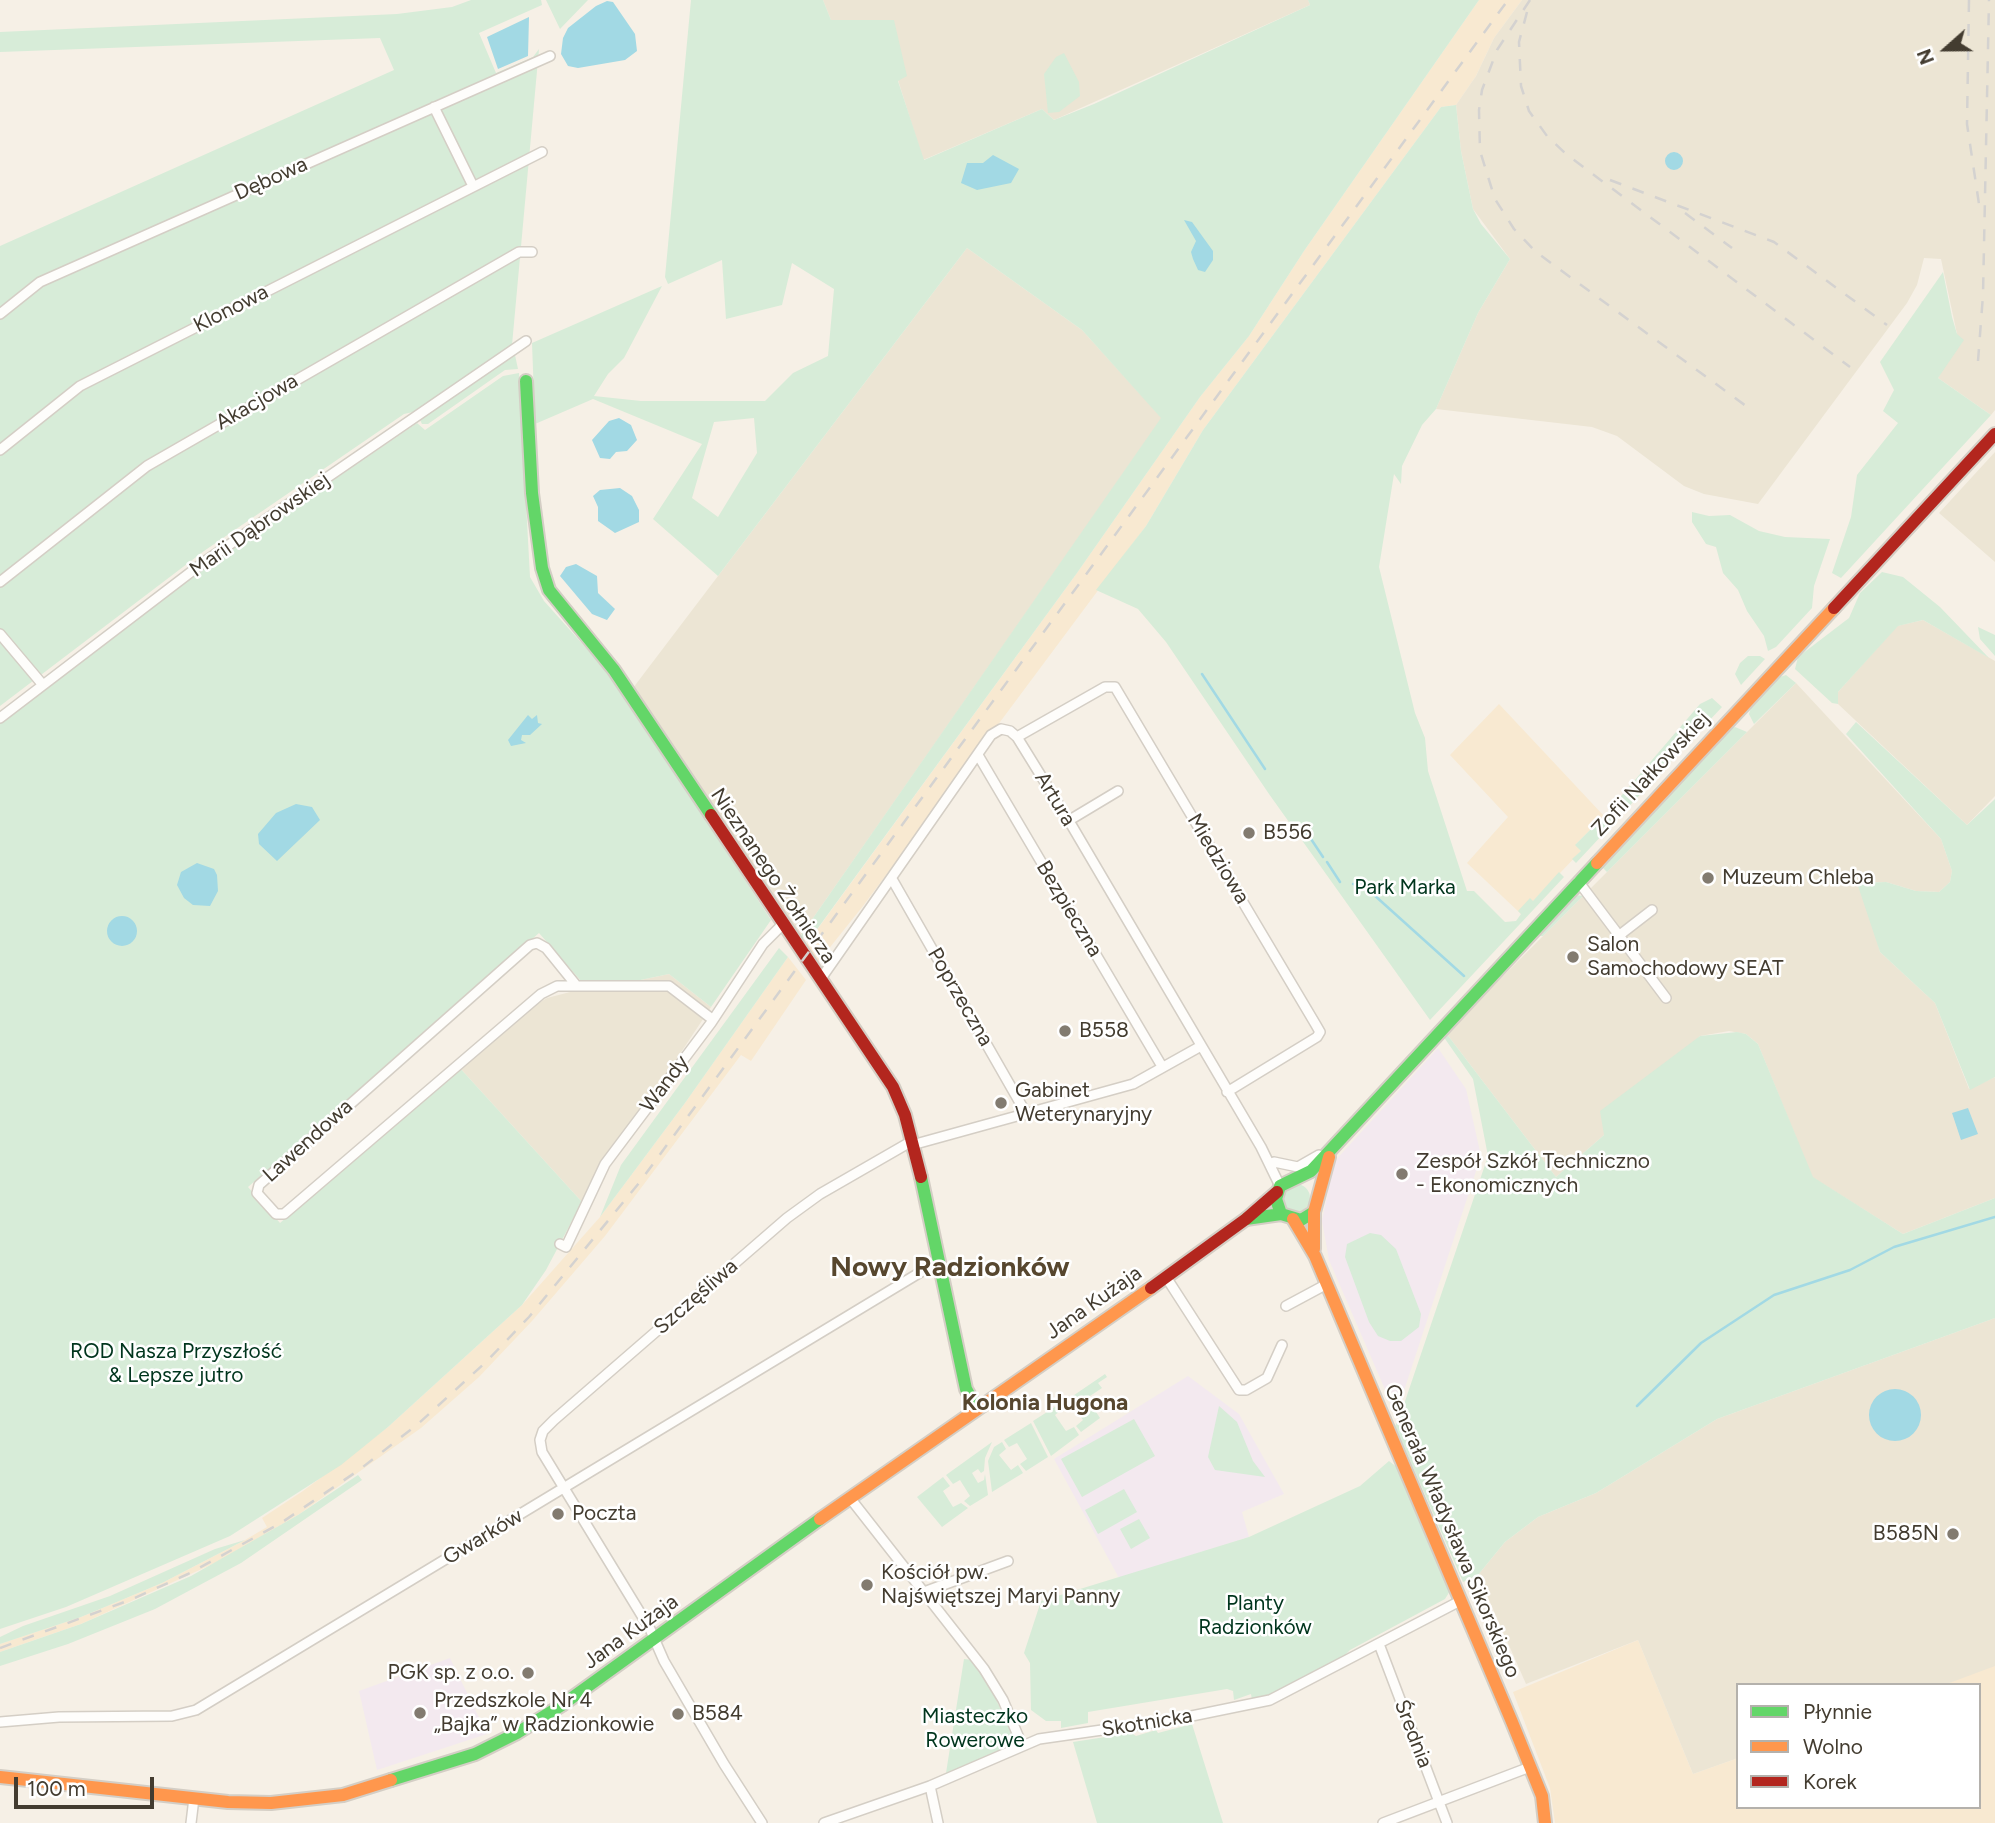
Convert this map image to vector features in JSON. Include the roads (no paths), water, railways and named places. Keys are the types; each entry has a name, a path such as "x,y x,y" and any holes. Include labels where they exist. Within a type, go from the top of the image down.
{"street":[{"name":"Dębowa","path":"0,314 40,282 550,56"},
{"path":"434,107 473,186"},
{"name":"Klonowa","path":"0,450 80,386 542,152"},
{"name":"Akacjowa","path":"0,582 147,466 519,252 532,252"},
{"name":"Marii Dąbrowskiej","path":"0,718 204,562 526,341"},
{"name":"Nieznanego Żołnierza","path":"526,381 533,493 542,568 548,590 614,670 782,925 893,1087 912,1143 966,1389 976,1407"},
{"name":"Zofii Nałkowskiej","path":"1287,1184 1311,1171 1995,434"},
{"path":"0,634 43,685"},
{"name":"Miedziowa","path":"1017,737 1105,687 1114,686 1320,1032 1317,1037 1227,1092"},
{"path":"820,981 996,730 1006,729 1017,737"},
{"name":"Artura","path":"1017,737 1227,1092 1287,1184"},
{"name":"Bezpieczna","path":"978,755 1160,1063"},
{"path":"1068,821 1118,791"},
{"name":"Poprzeczna","path":"892,879 1027,1115"},
{"path":"1578,881 1621,934 1666,998"},
{"path":"1621,934 1652,910"},
{"name":"Wandy","path":"560,1244 566,1247 605,1164 712,1019 763,944 782,925"},
{"name":"Lawendowa","path":"576,985 546,948 537,943 530,944 259,1185 257,1193 276,1214 284,1214 541,994 557,986 669,986 712,1019"},
{"name":"Szczęśliwa","path":"564,1487 542,1452 540,1440 543,1431 799,1209 912,1143 1027,1115 1133,1084 1201,1046"},
{"path":"1275,1162 1289,1167 1308,1164 1337,1142"},
{"path":"1315,1256 1314,1212 1323,1170 1337,1142"},
{"name":"Artura","path":"1261,1147 1275,1162 1287,1184"},
{"path":"1315,1256 1287,1217 1287,1184 1312,1186 1318,1199"},
{"name":"Jana Kużaja","path":"0,1777 248,1804 313,1800 395,1781 456,1762 540,1719 976,1407 1166,1277 1246,1219 1287,1184"},
{"name":"Jana Kużaja","path":"1246,1219 1287,1217 1301,1220 1314,1212"},
{"name":"Generała Władysława Sikorskiego","path":"1315,1256 1542,1796 1545,1823"},
{"name":"Gwarków","path":"0,1722 59,1717 172,1716 196,1710 939,1261"},
{"name":"Jana Kużaja","path":"1166,1277 1239,1390 1246,1390 1267,1378 1282,1345"},
{"path":"1286,1306 1327,1284"},
{"path":"564,1487 762,1823"},
{"path":"850,1498 994,1683 1022,1745"},
{"path":"924,1591 1008,1562"},
{"name":"Skotnicka","path":"824,1823 930,1786 1022,1745 1045,1738 1172,1720 1270,1700 1461,1601"},
{"name":"Średnia","path":"1379,1644 1447,1823"},
{"path":"1383,1823 1530,1767"},
{"path":"930,1786 938,1823"},
{"path":"191,1823 194,1798"}],"water":[{"path":"607,1 613,2 635,34 637,51 625,60 578,68 568,66 561,54 563,38 568,28 596,6"},
{"path":"529,17 528,56 498,69 487,37"},
{"path":"1674,152 1680,155 1683,161 1680,167 1674,170 1668,167 1665,161 1668,155"},
{"path":"993,155 1019,169 1011,183 977,190 961,183 967,163 983,163"},
{"path":"1184,220 1192,222 1213,251 1213,260 1205,272 1198,270 1193,259 1191,252 1196,241"},
{"path":"619,418 631,425 637,440 627,451 616,452 610,459 600,458 592,440 609,421"},
{"path":"620,488 632,496 639,510 639,522 615,533 598,521 598,507 593,496 600,490"},
{"path":"576,564 597,576 598,593 615,609 607,620 592,614 560,576 566,567"},
{"path":"528,715 532,719 537,715 538,723 542,724 530,735 522,735 521,740 526,743 511,746 508,740"},
{"path":"296,804 312,807 320,820 277,861 259,844 258,834 276,813"},
{"path":"197,863 214,869 217,875 218,891 210,906 193,905 184,898 177,885 181,872"},
{"path":"122,916 128,917 136,925 136,937 128,945 122,946 116,945 108,937 107,931 108,925 116,917"},
{"path":"1968,1108 1978,1134 1961,1140 1952,1113"},
{"path":"1895,1389 1905,1391 1913,1397 1919,1405 1919,1425 1913,1433 1905,1439 1895,1441 1885,1439 1877,1433 1871,1425 1869,1415 1871,1405 1877,1397 1885,1391"}],"waterway":[{"path":"1202,674 1265,769"},
{"path":"1303,827 1323,857"},
{"path":"1327,862 1340,882"},
{"path":"1353,884 1363,885 1464,976"},
{"path":"1637,1406 1701,1343 1774,1295 1850,1270 1894,1247 1995,1217"}],"railway":[{"path":"0,1648 130,1600 188,1574 281,1523 359,1470 418,1424 486,1362 529,1317 639,1183 1508,0"},
{"path":"1530,0 1497,50 1482,90 1479,110 1480,151 1495,199 1514,229 1536,252 1746,406"},
{"path":"1969,0 1967,124 1979,204"},
{"path":"1978,361 1983,295 1989,0"},
{"path":"1527,12 1519,42 1521,86 1529,111 1547,136 1566,154 1850,367"},
{"path":"1610,180 1774,242 1887,325"},
{"path":"1685,213 1732,248"}],"place":[{"name":"B556","path":"1249,833"},
{"name":"Muzeum Chleba","path":"1708,878"},
{"name":"Salon Samochodowy SEAT","path":"1573,957"},
{"name":"B558","path":"1065,1031"},
{"name":"Gabinet Weterynaryjny","path":"1001,1103"},
{"name":"Zespół Szkół Techniczno - Ekonomicznych","path":"1402,1174"},
{"name":"Poczta","path":"558,1514"},
{"name":"B585N","path":"1953,1534"},
{"name":"Kościół pw. Najświętszej Maryi Panny","path":"867,1585"},
{"name":"PGK sp. z o.o.","path":"528,1673"},
{"name":"Przedszkole Nr 4 „Bajka” w Radzionkowie","path":"420,1713"},
{"name":"B584","path":"678,1714"}],"district":[{"name":"Nowy Radzionków","path":"950,1268"},
{"name":"Kolonia Hugona","path":"1045,1403"}],"park label":[{"name":"Park Marka","path":"1405,888"},
{"name":"ROD Nasza Przyszłość & Lepsze jutro","path":"176,1364"},
{"name":"Planty Radzionków","path":"1255,1616"},
{"name":"Miasteczko Rowerowe","path":"975,1729"}]}
